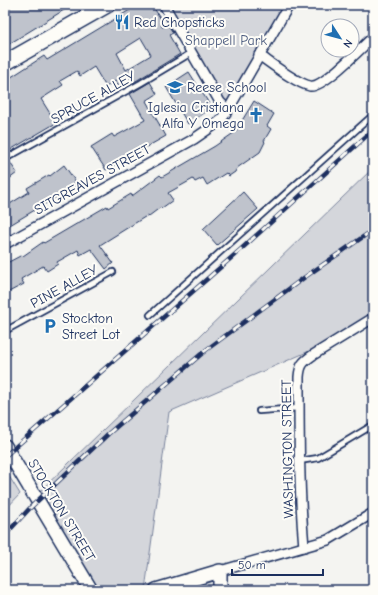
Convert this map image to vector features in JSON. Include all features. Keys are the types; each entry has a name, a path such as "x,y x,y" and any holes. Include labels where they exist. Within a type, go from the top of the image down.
{"main road":[{"path":"5,61 107,5"}],"street":[{"path":"164,5 220,102 228,110"},
{"name":"SITGREAVES STREET","path":"5,244 194,138 220,121 228,110 289,5"},
{"path":"259,55 304,84 314,86 318,85 334,74 373,37"},
{"name":"WASHINGTON STREET","path":"304,547 299,461 300,367 305,361 373,318"},
{"name":"STOCKTON STREET","path":"5,446 91,590"},
{"path":"156,590 328,540 373,513"},
{"path":"220,571 220,590"}],"lane":[{"name":"SPRUCE ALLEY","path":"5,159 141,83 191,53"},
{"path":"150,315 373,115"},
{"name":"PINE ALLEY","path":"5,332 113,272"},
{"path":"259,411 299,408"},
{"path":"299,461 318,458 373,425"}],"green space":[{"name":"Shappell Park","path":"165,5 285,5 228,110"},
{"path":"373,168 373,314 314,349 169,412 145,590 91,590 34,497"},
{"path":"7,473 20,494 5,510 5,474"}],"building":[{"path":"5,5 72,5 9,44 5,37"},
{"path":"138,5 152,5 161,19 162,27 169,26 173,33 169,35 180,54 126,87 124,85 120,88 115,81 106,87 94,67 80,76 77,71 60,81 63,85 41,99 56,123 5,153 5,81 44,56 47,60","holes":["141,38 151,55 126,70 117,53"]},
{"path":"189,72 212,108 188,124 166,87"},
{"path":"150,82 157,94 146,101 166,136 106,170 91,147 112,134 114,137 145,120 130,94"},
{"path":"254,101 274,114 267,126 271,129 260,152 237,168 235,172 229,176 226,173 207,185 203,178 195,182 193,179 168,193 173,200 100,245 113,263 106,269 91,249 80,255 78,250 57,262 58,264 47,271 43,266 21,279 24,284 5,294 5,264 22,255 23,256 43,242 44,243 107,206 108,208 131,194 132,196 160,175 162,177 215,146 235,132"},
{"path":"9,161 17,173 5,182 5,163"},
{"path":"64,165 78,185 64,195 63,193 5,228 5,207 29,192 27,188 49,175 50,176"},
{"path":"243,192 258,209 217,245 203,229"}],"railway":[{"path":"5,456 239,251 373,130"},
{"path":"5,535 30,508 108,434 206,350 305,277 373,230"}],"place":[{"name":"Red Chopsticks","path":"122,22"},
{"name":"Reese School","path":"175,87"},
{"name":"Iglesia Cristiana Alfa Y Omega","path":"256,115"},
{"name":"Stockton Street Lot","path":"50,326"}]}
